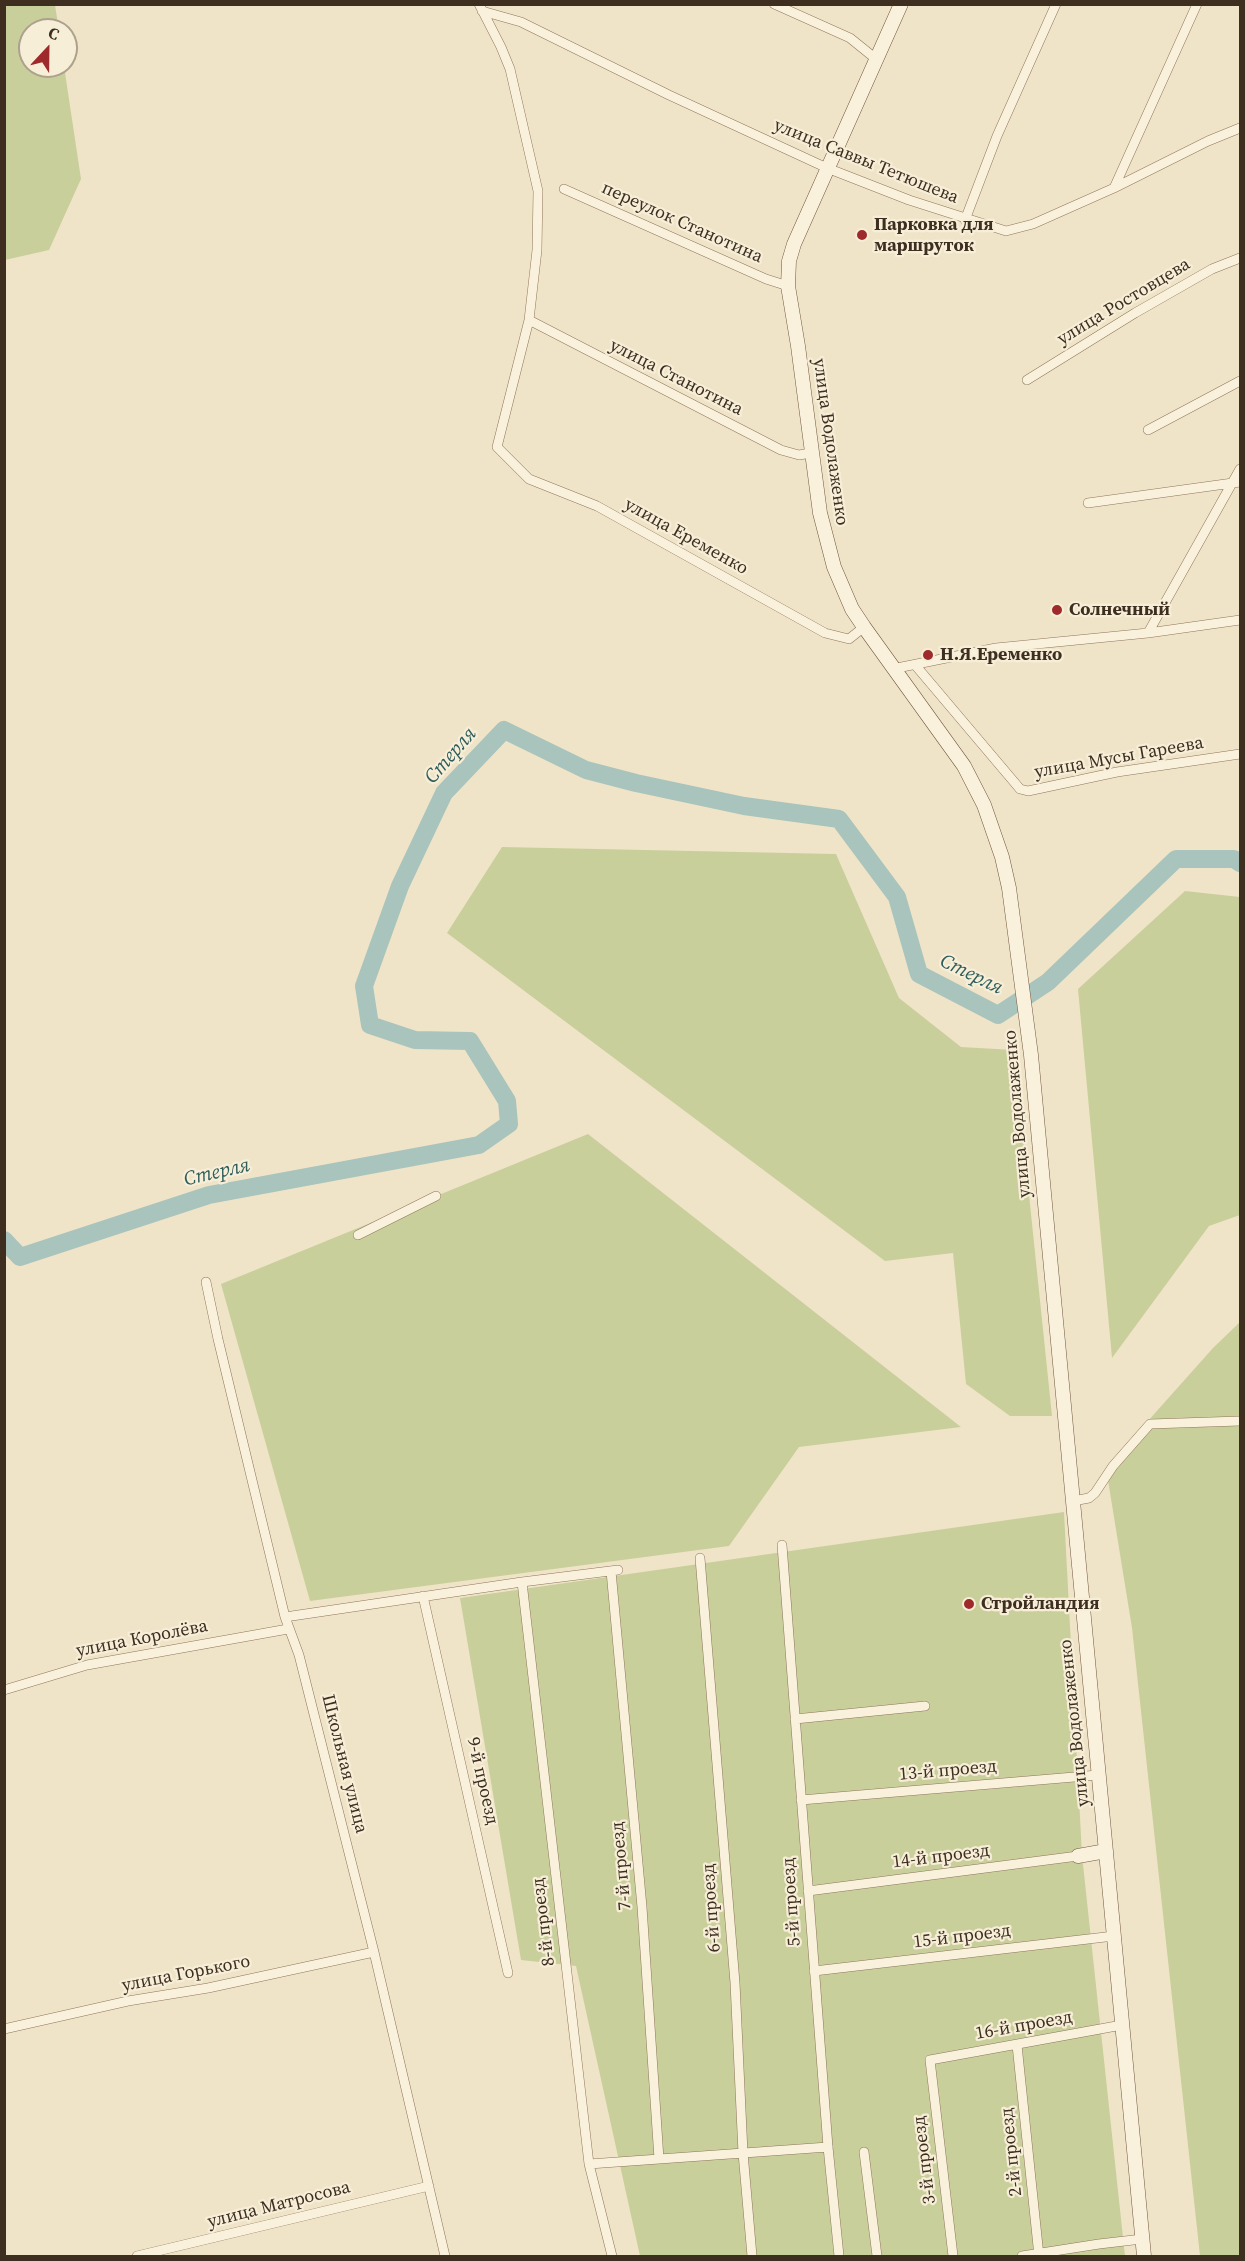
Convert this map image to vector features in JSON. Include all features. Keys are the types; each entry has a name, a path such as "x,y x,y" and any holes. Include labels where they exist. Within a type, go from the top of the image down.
{"main road":[{"name":"улица Водолаженко","path":"901,4 794,244 789,261 788,285 820,513 834,567 852,609 892,669 964,766 984,805 1002,857 1009,888 1031,1055 1144,2256"},
{"path":"1078,1856 1106,1851"}],"street":[{"path":"774,4 850,38 876,59"},
{"path":"965,220 997,136 1056,4"},
{"path":"1114,188 1197,4"},
{"path":"481,8 510,69 538,191 537,250 529,320"},
{"name":"улица Саввы Тетюшева","path":"481,8 521,22 669,95 827,168 965,220 1006,231 1033,224 1240,128"},
{"name":"переулок Станотина","path":"564,189 766,279 788,285"},
{"name":"улица Ростовцева","path":"1027,380 1134,313 1212,269 1240,258"},
{"name":"улица Еременко","path":"529,320 497,447 530,479 597,506 825,633 849,639 864,627"},
{"name":"улица Станотина","path":"529,320 781,450 799,455 811,453"},
{"path":"1148,430 1240,381"},
{"path":"1148,633 1236,483 1240,469"},
{"path":"1088,504 1236,483"},
{"path":"892,669 916,666 996,648 1148,633 1240,620"},
{"name":"улица Мусы Гареева","path":"916,666 1020,789 1028,791 1117,772 1240,754"},
{"path":"358,1235 436,1196"},
{"name":"Школьная улица","path":"206,1282 288,1629 299,1655 374,1952 445,2256"},
{"path":"1073,1501 1089,1498 1095,1493 1113,1466 1150,1424 1240,1421"},
{"name":"5-й проезд","path":"782,1545 838,2256"},
{"name":"6-й проезд","path":"700,1558 735,1983 743,2153 752,2256"},
{"name":"7-й проезд","path":"522,1582 615,1570 642,1907 658,2159"},
{"path":"285,1617 522,1582"},
{"name":"8-й проезд","path":"522,1582 589,2164 612,2256"},
{"name":"9-й проезд","path":"423,1596 508,1973"},
{"name":"улица Королёва","path":"4,1690 87,1665 288,1629"},
{"path":"795,1719 925,1706"},
{"name":"13-й проезд","path":"801,1800 1098,1775"},
{"name":"14-й проезд","path":"808,1890 1078,1856"},
{"name":"15-й проезд","path":"814,1971 1114,1936"},
{"name":"улица Горького","path":"4,2029 128,2001 208,1988 374,1952"},
{"name":"16-й проезд","path":"930,2060 1122,2025"},
{"name":"2-й проезд","path":"1017,2045 1039,2255"},
{"name":"3-й проезд","path":"930,2060 953,2256"},
{"path":"589,2164 828,2147"},
{"path":"864,2152 877,2256"},
{"name":"улица Матросова","path":"137,2256 429,2186"},
{"path":"1022,2256 1142,2239"}],"green space":[{"path":"4,5 55,5 57,18 18,18 18,78 66,78 81,179 49,250 5,260"},
{"path":"502,847 836,854 899,998 961,1047 1014,1050 1052,1416 1010,1416 966,1384 953,1253 885,1261 447,933"},
{"path":"1185,891 1240,897 1240,1215 1209,1226 1112,1358 1078,989"},
{"path":"588,1134 961,1427 799,1447 729,1546 310,1601 221,1284"},
{"path":"1240,1322 1240,2256 1200,2256 1132,1628 1106,1468 1213,1348"},
{"path":"1064,1512 1082,1855 1125,2256 640,2256 576,1966 521,1960 460,1598"}],"waterway":[{"name":"Стерля","path":"4,1240 20,1257 209,1195 479,1145 509,1124 507,1101 470,1041 415,1040 370,1025 364,986 400,886 444,793 504,730 586,770 744,806 839,819 897,897 919,974 998,1015 1048,982 1176,859 1234,859 1240,863"}],"place":[{"name":"Парковка для маршруток","path":"862,235"},
{"name":"Солнечный","path":"1057,610"},
{"name":"Н.Я.Еременко","path":"928,655"},
{"name":"Стройландия","path":"969,1604"}]}
